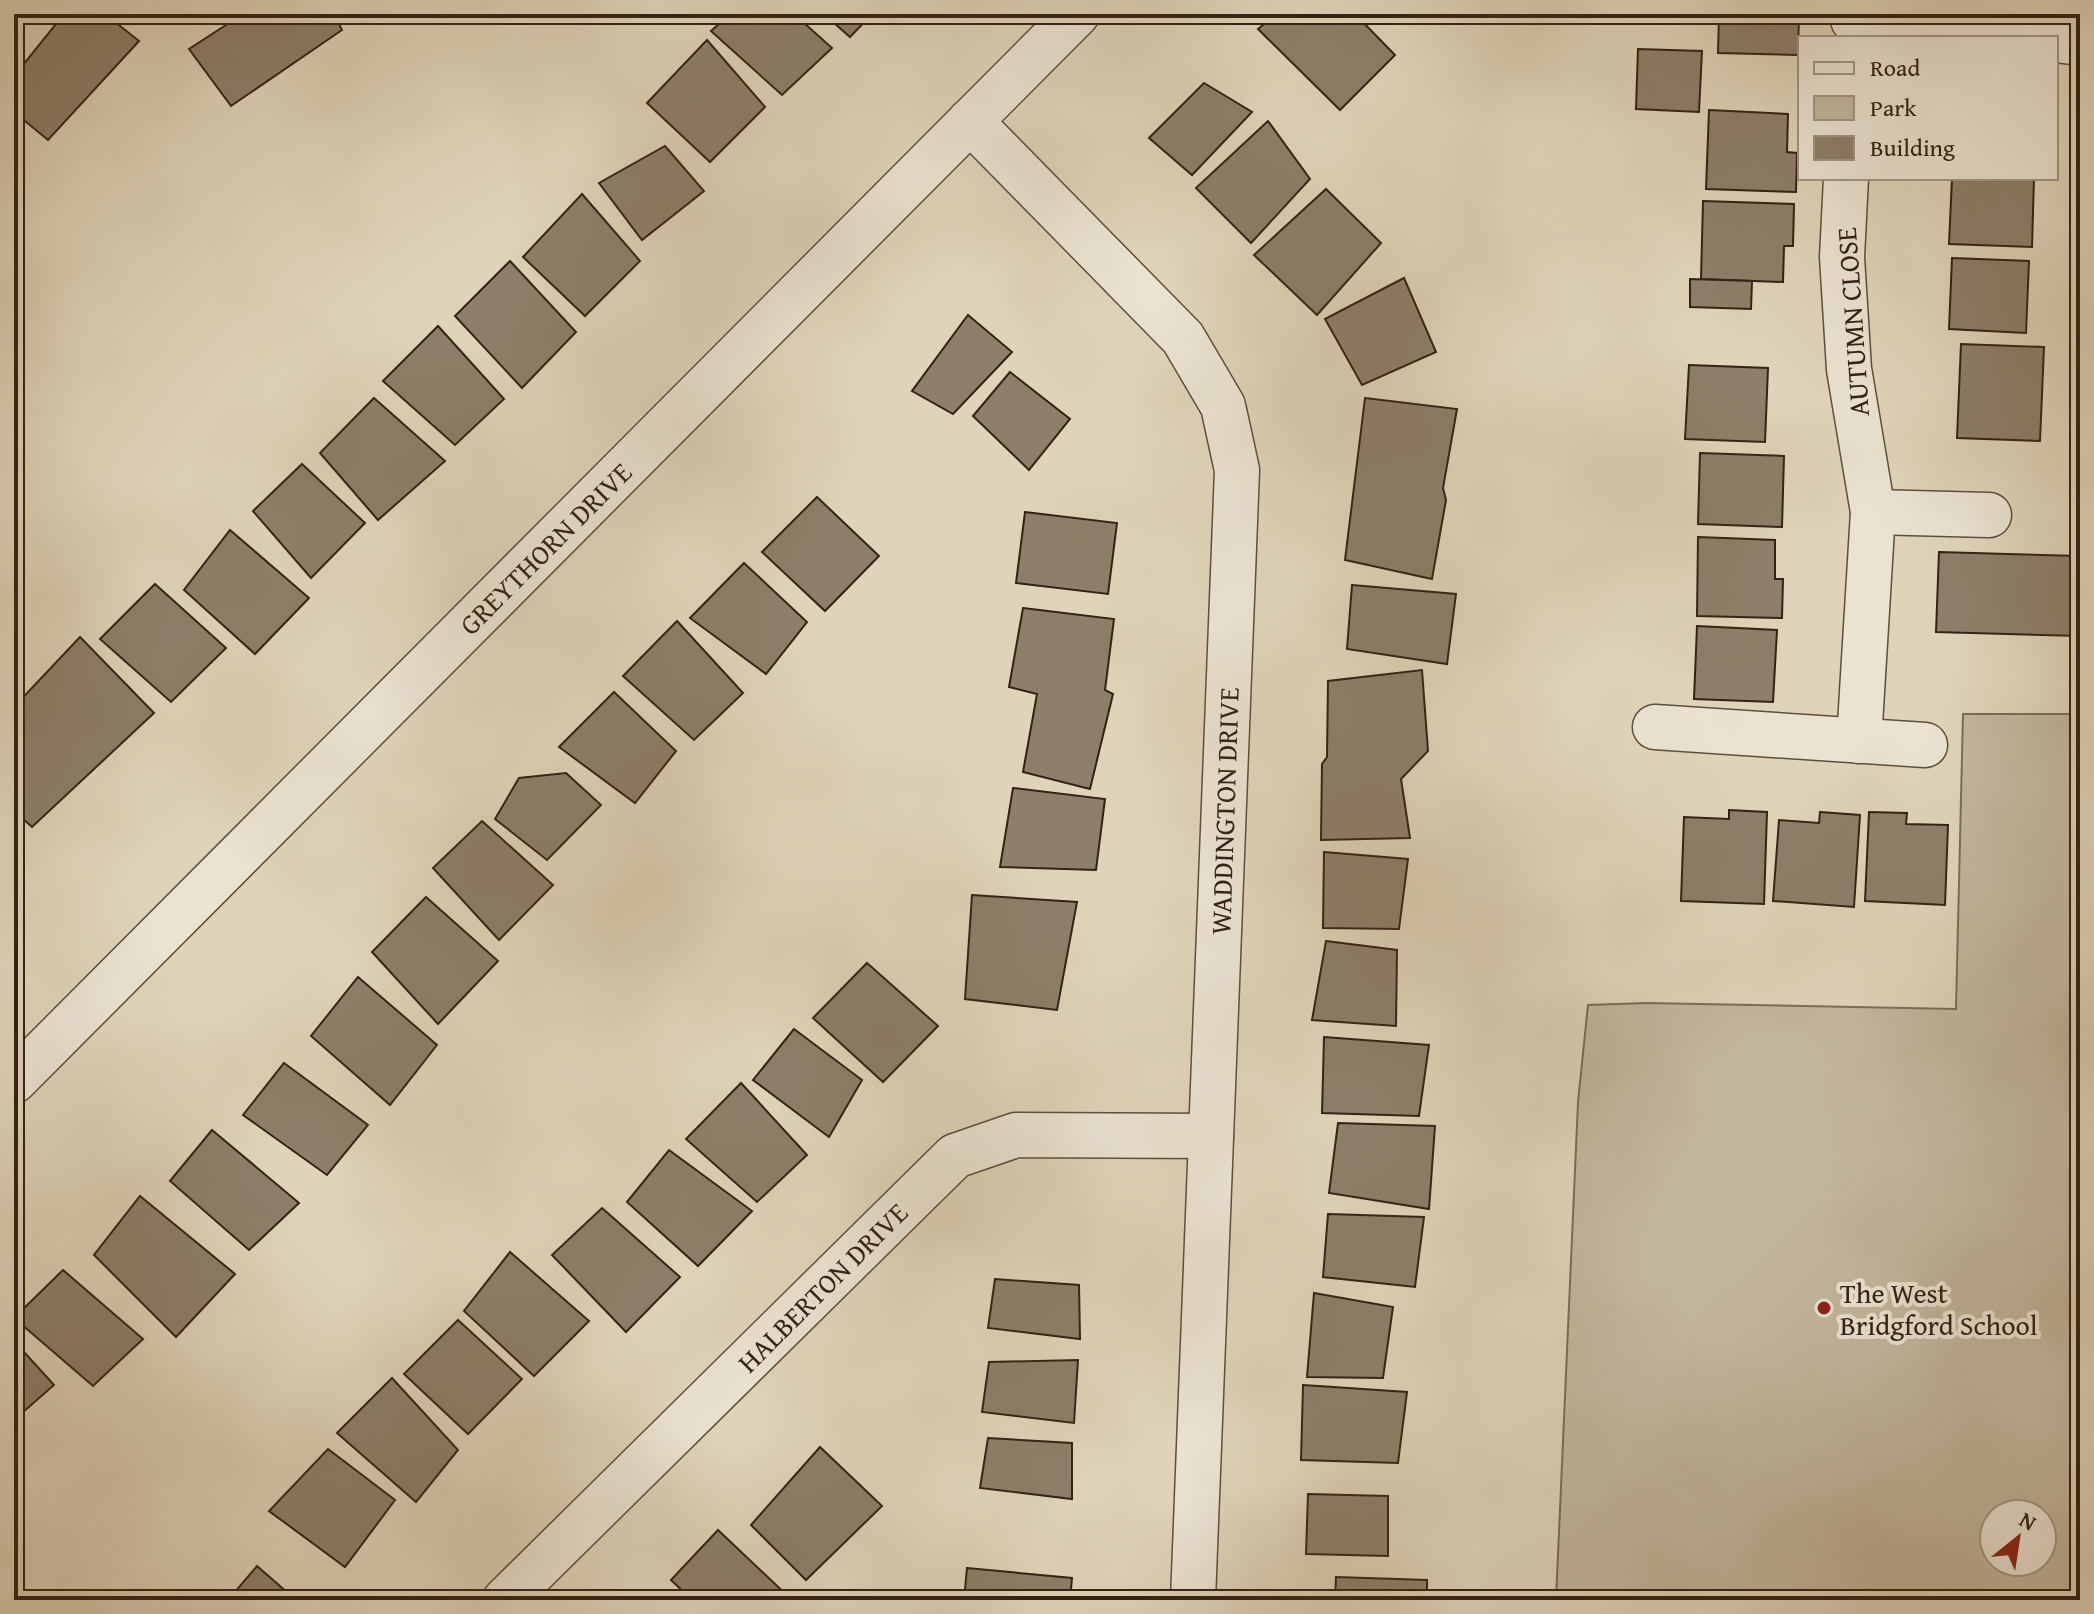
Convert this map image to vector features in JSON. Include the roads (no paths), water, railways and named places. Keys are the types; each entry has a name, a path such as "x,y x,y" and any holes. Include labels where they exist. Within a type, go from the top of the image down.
{"street":[{"name":"GREYTHORN DRIVE","path":"14,1081 1077,14"},
{"path":"1853,24 2006,36"},
{"path":"2058,40 2080,43"},
{"name":"WADDINGTON DRIVE","path":"970,121 1183,338 1223,406 1237,470 1193,1600"},
{"name":"AUTUMN CLOSE","path":"1846,180 1842,257 1849,369 1873,512 1859,741"},
{"path":"1873,512 1989,515"},
{"path":"1655,727 1925,745"},
{"name":"HALBERTON DRIVE","path":"505,1600 955,1156 1016,1135 1211,1136"}],"place":[{"name":"The West Bridgford School","path":"1824,1308"}]}
